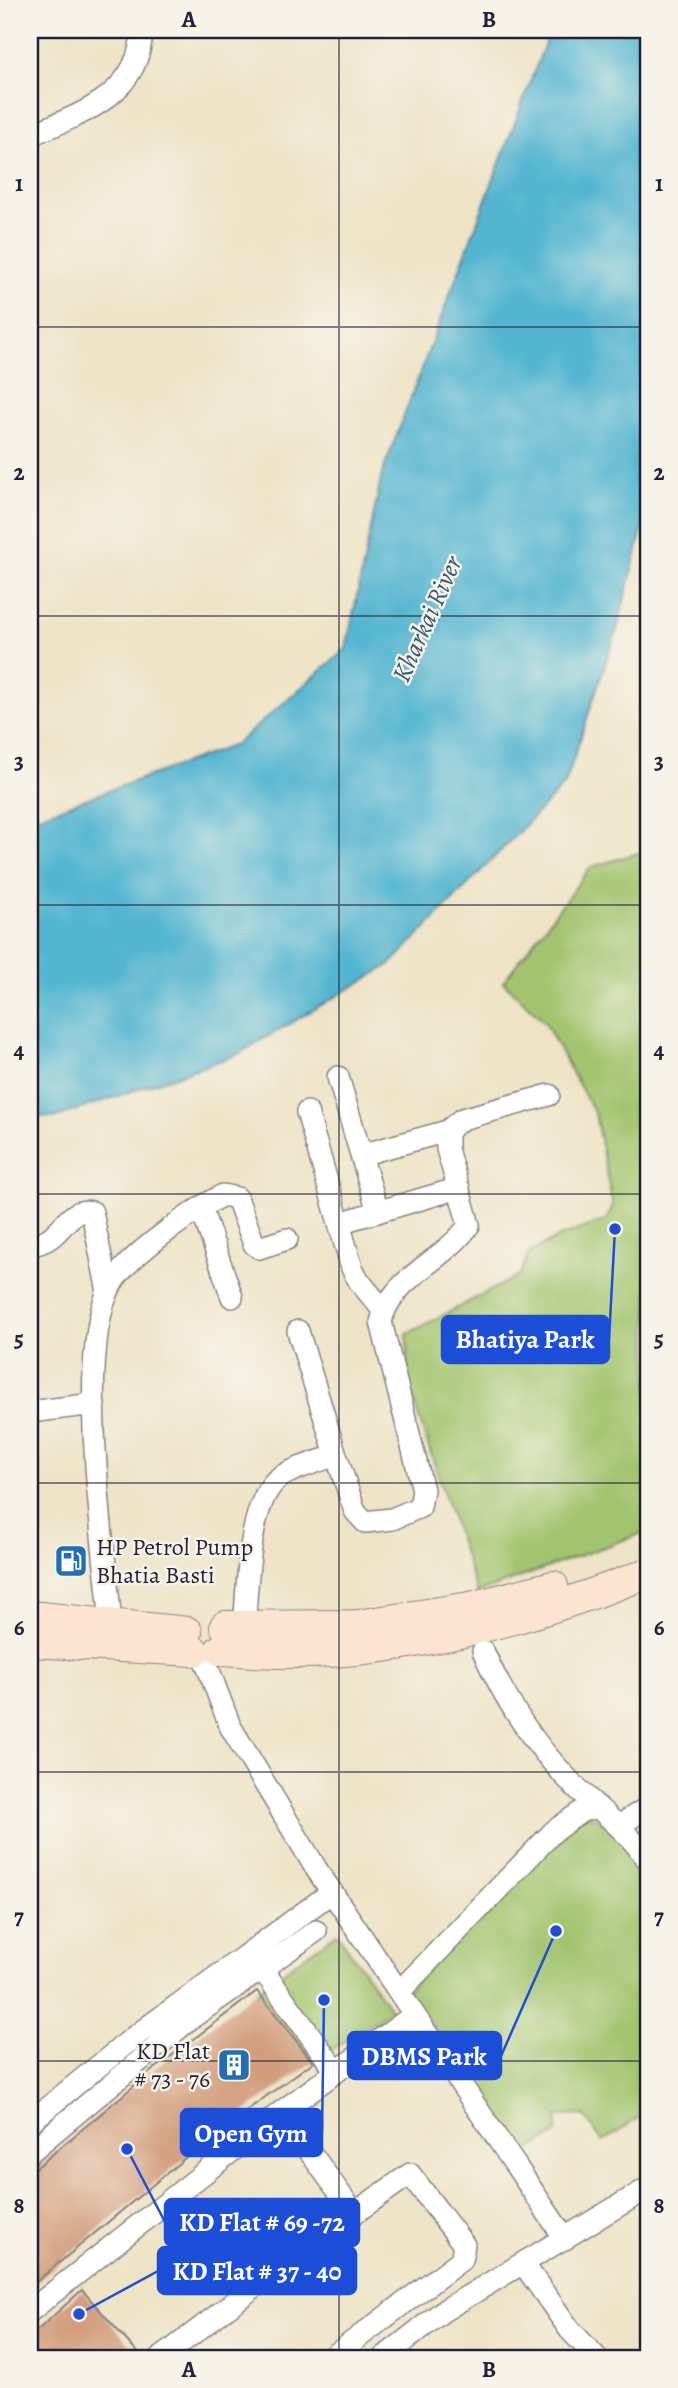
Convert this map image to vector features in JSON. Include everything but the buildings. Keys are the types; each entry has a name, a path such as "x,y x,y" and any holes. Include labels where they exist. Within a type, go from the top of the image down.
{"main road":[{"path":"30,1642 212,1640 358,1625 446,1611 552,1586 648,1554"},
{"path":"30,1616 111,1624 290,1653 350,1650 410,1642 531,1613 648,1573"}],"street":[{"path":"30,135 85,113 127,81 136,64 142,30"},
{"path":"338,1077 378,1212"},
{"path":"361,1155 447,1131 462,1119 549,1095"},
{"path":"307,1112 359,1281 383,1310"},
{"path":"298,1331 355,1511 365,1522 392,1519 420,1507 423,1490 381,1322 383,1310 406,1283 469,1225 447,1149 447,1131"},
{"path":"340,1223 459,1188"},
{"path":"111,1624 94,1404 98,1333 108,1292 124,1268 201,1208 223,1195 236,1198 242,1207 251,1237 259,1248 286,1239"},
{"path":"201,1208 232,1297"},
{"path":"30,1245 52,1239 72,1216 92,1212 108,1292"},
{"path":"30,1412 94,1404"},
{"path":"336,1455 280,1477 268,1490 212,1640 230,1726 332,1892 565,2239"},
{"path":"483,1651 497,1682 530,1734 566,1777 620,1825 648,1860"},
{"path":"399,1992 554,1831 582,1811 598,1807"},
{"path":"620,1825 648,1807"},
{"path":"30,2122 134,2037 332,1892"},
{"path":"30,2152 190,2019 316,1931"},
{"path":"262,1969 336,2071"},
{"path":"30,2311 281,2112 414,2015"},
{"path":"281,2112 354,2213"},
{"path":"162,2358 410,2174 464,2245 461,2260 331,2358"},
{"path":"383,2358 443,2311 648,2188"},
{"path":"523,2263 570,2330 597,2358"}],"green space":[{"path":"648,850 648,1531 477,1593 408,1384 407,1334 520,1275 529,1253 557,1238 606,1220 613,1206 595,1114 544,1021 503,982 591,867"},
{"path":"575,1815 598,1818 624,1840 648,1871 648,2111 603,2142 584,2115 557,2116 557,2133 524,2153 406,1991"},
{"path":"337,1933 391,2010 314,2062 257,1991"}],"water":[{"name":"Kharkai River","path":"550,30 648,30 648,507 618,626 565,784 390,965 236,1055 54,1118 30,1115 30,819 235,745 346,649 382,474"}],"place":[{"name":"Bhatiya Park","path":"615,1229"},
{"name":"HP Petrol Pump Bhatia Basti","path":"71,1561"},
{"name":"DBMS Park","path":"556,1931"},
{"name":"Open Gym","path":"324,2000"},
{"name":"KD Flat # 73 - 76","path":"234,2065"},
{"name":"KD Flat # 69 -72","path":"127,2149"},
{"name":"KD Flat # 37 - 40","path":"79,2314"}]}
